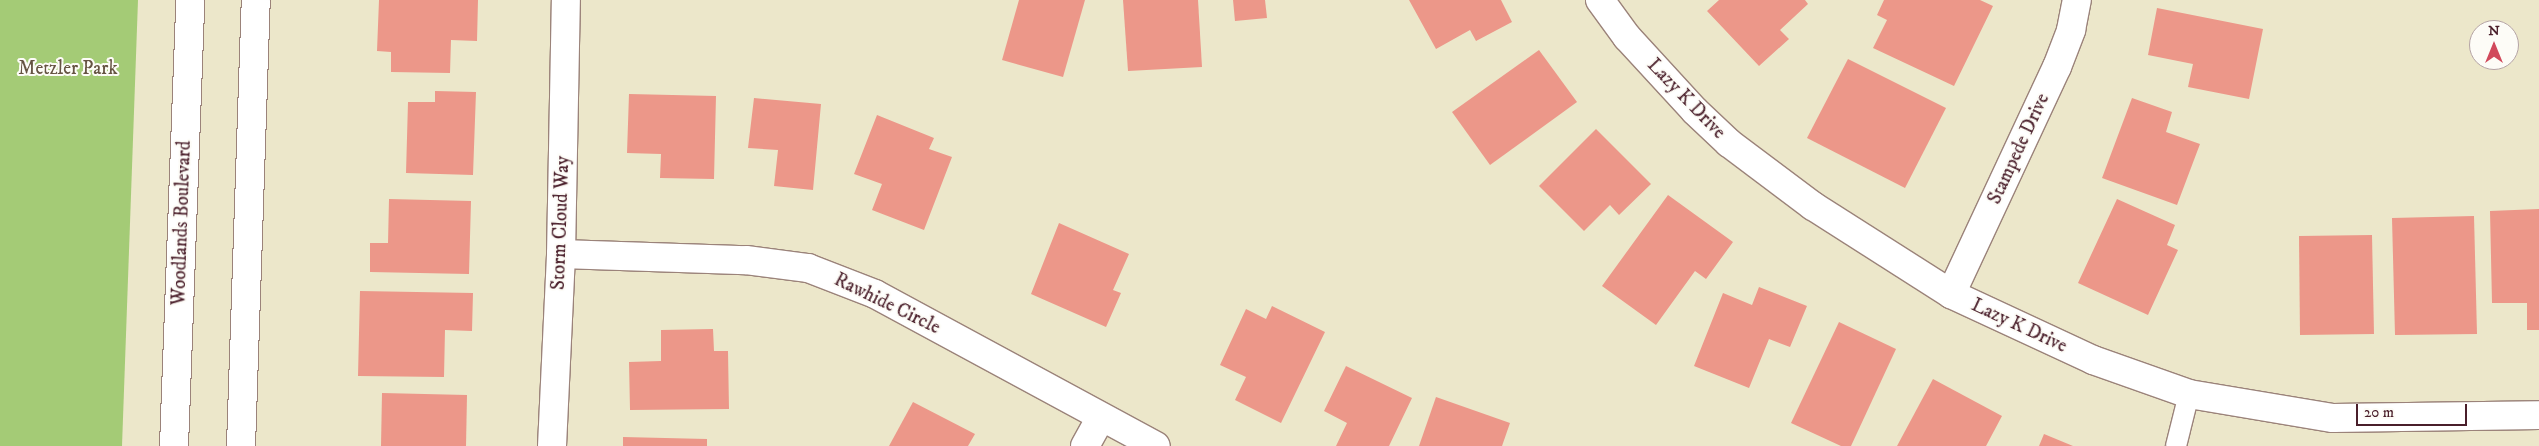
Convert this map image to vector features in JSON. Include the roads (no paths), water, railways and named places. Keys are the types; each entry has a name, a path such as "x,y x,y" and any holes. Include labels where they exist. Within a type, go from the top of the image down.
{"street":[{"name":"Woodlands Boulevard","path":"174,446 190,0"},
{"path":"241,446 256,0"},
{"name":"Storm Cloud Way","path":"552,446 561,254 566,0"},
{"name":"Lazy K Drive","path":"1600,0 1634,44 1694,110 1729,143 1813,206 1950,294 2093,360 2189,394 2334,418 2539,415"},
{"name":"Stampede Drive","path":"1950,294 2057,67 2071,30 2077,0"},
{"name":"Rawhide Circle","path":"561,254 746,260 808,268 875,294 1156,446"},
{"path":"1085,446 1101,417"}],"lane":[{"path":"2176,446 2189,394"}],"park label":[{"name":"Metzler Park","path":"68,69"}]}
